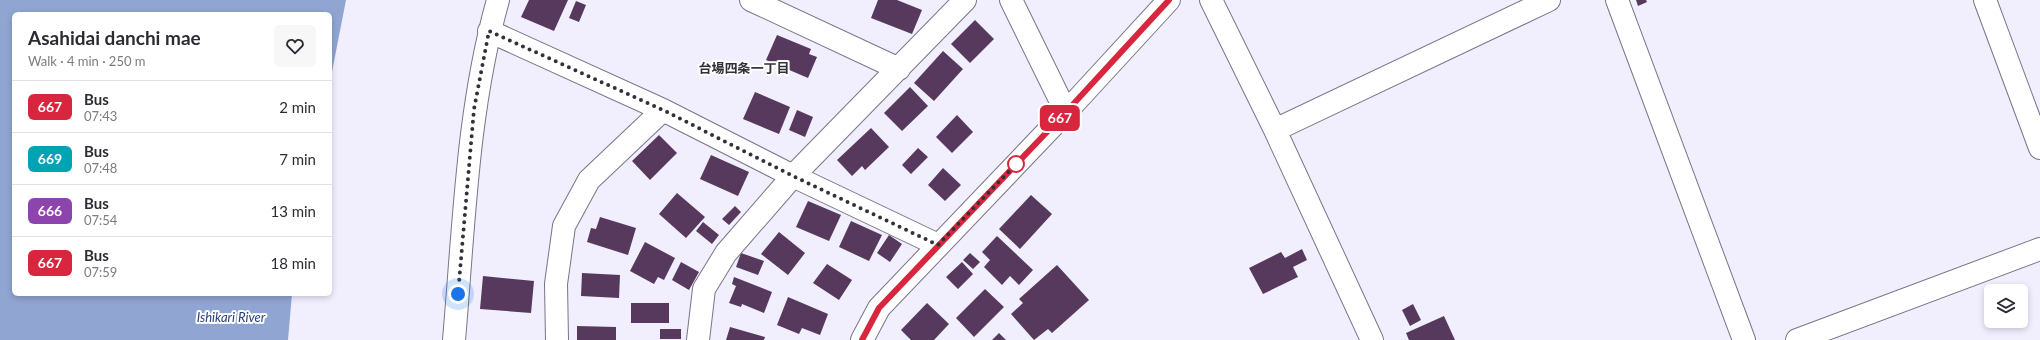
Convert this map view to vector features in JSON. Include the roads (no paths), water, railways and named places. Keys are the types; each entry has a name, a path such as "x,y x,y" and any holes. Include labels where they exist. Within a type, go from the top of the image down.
{"street":[{"path":"454,340 474,109 489,31 498,0"},
{"path":"751,0 899,68"},
{"path":"698,340 704,289 726,253 793,176 965,0"},
{"path":"1011,0 1066,112"},
{"path":"862,340 879,308 1066,112 1169,0"},
{"path":"1211,0 1275,130 1372,340"},
{"path":"1275,130 1549,0"},
{"path":"1617,0 1744,340"},
{"path":"1985,0 2040,148"},
{"path":"489,31 663,110 793,176 938,245"},
{"path":"557,340 556,284 564,226 588,180 663,110"},
{"path":"1797,340 2040,248"}],"water":[{"name":"Ishikari River","path":"0,0 346,0 332,72 332,12 12,12 12,296 292,296 288,340 0,340"}],"district":[{"name":"台場四条一丁目","path":"744,68"}]}
